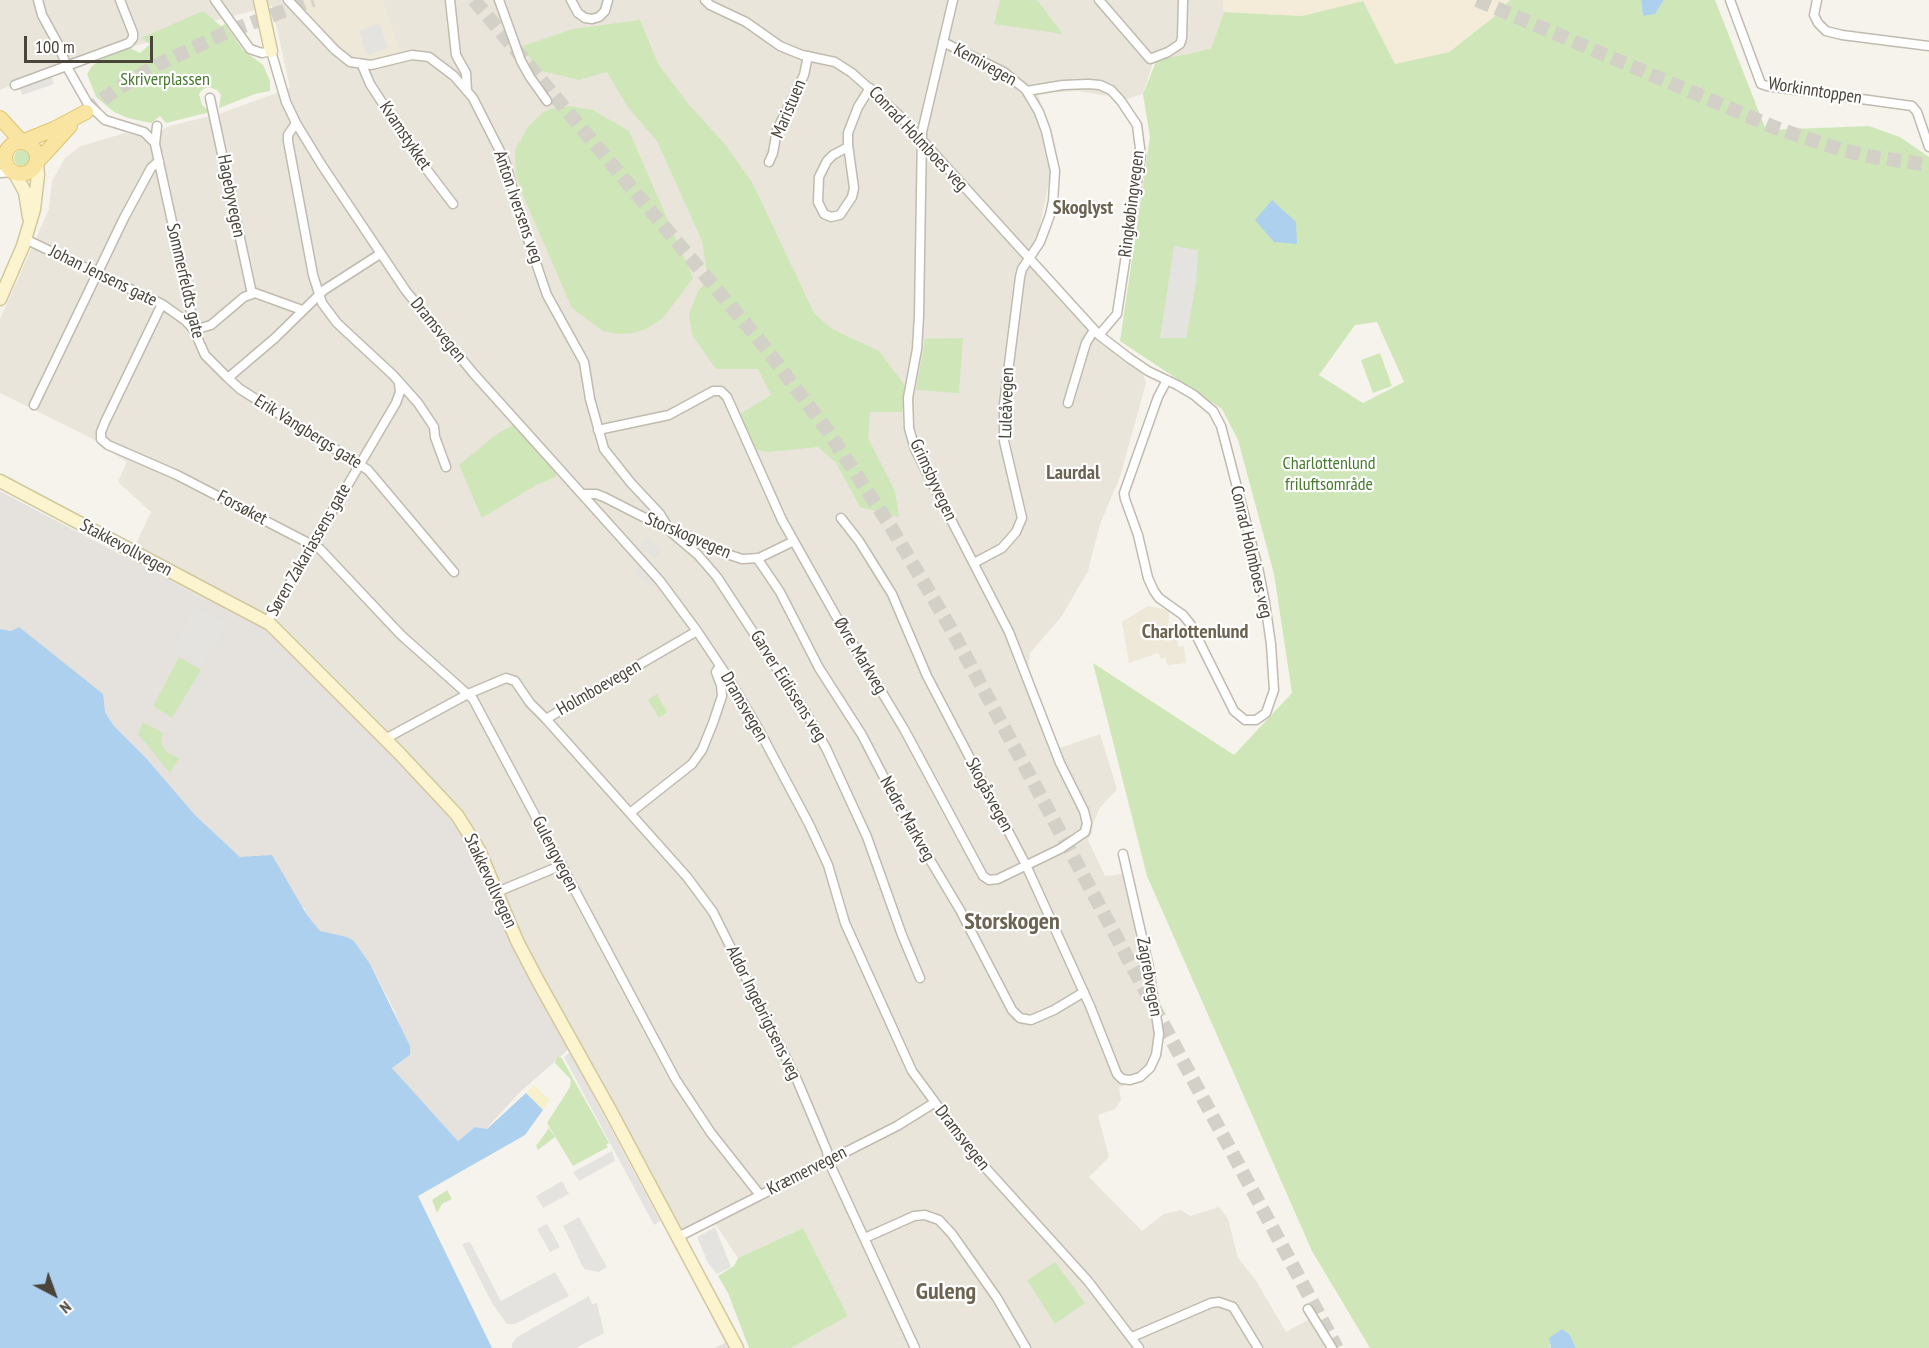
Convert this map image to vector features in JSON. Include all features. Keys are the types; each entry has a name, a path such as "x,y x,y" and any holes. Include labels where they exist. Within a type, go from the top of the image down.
{"main road":[{"path":"83,114 57,138 28,172 20,174 7,172 2,153 22,142 83,114"},
{"path":"0,118 22,142 30,144 35,150 37,162"}],"street":[{"path":"38,0 42,15 88,104 101,118 110,123 144,132 155,144"},
{"path":"15,85 134,41 120,0"},
{"path":"215,0 250,49 260,53 271,51 260,0"},
{"path":"288,0 338,54 352,63 362,65"},
{"path":"450,0 456,55 466,73 467,91"},
{"path":"499,0 521,61 547,101"},
{"path":"571,0 575,9 582,16 592,19 599,17 605,11 608,0"},
{"name":"Conrad Holmboes veg","path":"705,0 746,22 780,46 835,62 852,73 900,116 1097,332 1128,358 1194,394 1217,417 1259,572 1271,644 1273,694 1269,708 1260,718 1252,721 1245,720 1234,711 1195,632 1183,615 1159,598 1154,591 1148,578 1124,493 1158,397 1167,380"},
{"name":"Grimsbyvegen","path":"953,0 926,110 922,142 919,316 908,398 909,428 915,449 1009,632 1060,763 1084,811 1087,823 1085,832 1074,841 1026,865"},
{"path":"1098,0 1150,59 1180,44 1183,0"},
{"name":"Workinntoppen","path":"1730,0 1761,84 1912,106 1917,112 1929,147"},
{"path":"1817,0 1814,15 1826,31 1929,46"},
{"name":"Kemivegen","path":"944,42 1004,72 1027,91 1039,112 1053,158 1055,183 1050,215 1040,242 1030,258"},
{"name":"Dramsvegen","path":"271,51 286,102 296,123 380,254 445,340 660,581 720,666 758,728 809,824 828,865 840,912 867,974 908,1064 934,1103 973,1154 1088,1281 1139,1348"},
{"name":"Anton Iversens veg","path":"362,65 412,55 429,57 444,67 467,91 478,107 505,161 518,209 547,295 584,362 598,430"},
{"name":"Maristuen","path":"769,162 777,130 804,75 808,56"},
{"name":"Kvamstykket","path":"362,65 376,93 453,204"},
{"name":"Ringkøbingvegen","path":"1027,91 1064,85 1099,85 1116,95 1128,109 1137,125 1142,156 1116,314 1113,321 1097,332"},
{"path":"848,147 827,161 819,177 818,202 824,213 831,217 843,212 853,194 848,134 852,121 870,88"},
{"name":"Hagebyvegen","path":"210,98 252,294"},
{"path":"296,123 288,135 288,141 313,275 322,303 337,323 384,366 418,403 434,427 435,437 446,467"},
{"name":"Sommerfeldts gate","path":"157,126 155,144 194,330 205,356 228,378"},
{"path":"34,405 151,168 159,161"},
{"path":"0,299 25,239 35,202 37,162"},
{"path":"7,172 25,192 30,218"},
{"name":"Johan Jensens gate","path":"25,239 162,304 186,321 194,330"},
{"path":"228,378 275,338 319,295 380,254"},
{"name":"Luleåvegen","path":"974,563 1002,548 1016,532 1022,518 1004,441 1004,404 1020,277 1030,258"},
{"path":"194,330 211,325 244,297 252,294 266,295 302,310"},
{"name":"Forsøket","path":"162,304 105,422 101,439 108,445 172,473 312,545"},
{"path":"1068,403 1086,343 1097,332"},
{"name":"Erik Vangbergs gate","path":"228,378 240,389 360,464 383,486 454,572"},
{"name":"Søren Zakariassens gate","path":"267,622 396,402 400,392 399,383"},
{"name":"Øvre Markveg","path":"598,430 662,418 716,390 729,399 777,509 794,542 899,721 983,876 988,880 993,880 1026,865"},
{"name":"Garver Eidissens veg","path":"598,430 609,457 660,514 676,537 698,555 717,576 817,732 867,837 902,935 921,978"},
{"name":"Stakkevollvegen","path":"4,483 267,622 385,739 457,815 471,835 538,981 736,1348"},
{"name":"Storskogvegen","path":"584,494 604,496 655,523 742,559 757,558 794,542"},
{"name":"Skogåsvegen","path":"841,518 859,541 892,594 927,676 1026,865 1084,992 1117,1074 1122,1079"},
{"name":"Gulengvegen","path":"312,545 328,556 395,629 477,703 676,1080 711,1132 760,1195"},
{"name":"Nedre Markveg","path":"757,558 780,592 819,668 862,735 905,818 960,910 1012,1010 1023,1019 1034,1019 1084,992"},
{"name":"Holmboevegen","path":"385,739 500,679 509,678 517,684 530,703 546,719 697,631"},
{"path":"630,813 692,764 702,750 722,696 716,672 720,666"},
{"name":"Aldor Ingebrigtsens veg","path":"546,719 695,886 713,912 792,1071 815,1121 828,1160 915,1348"},
{"name":"Zagrebvegen","path":"1122,1079 1136,1079 1150,1068 1156,1055 1159,1034 1148,963 1123,854"},
{"path":"496,892 562,865"},
{"name":"Kræmervegen","path":"678,1237 897,1126 934,1103"},
{"path":"865,1238 915,1216 925,1215 939,1220 952,1234 993,1292 1026,1348"},
{"path":"1132,1337 1211,1303 1219,1302 1233,1307 1258,1348"},
{"path":"1308,1309 1332,1348"}],"shaded area":[{"path":"0,0 1223,0 1224,12 1211,48 1153,62 1143,94 1127,99 1078,91 1038,93 1054,159 1033,258 1098,336 1140,366 1146,383 1120,477 1100,524 1088,571 1062,616 1030,653 1027,674 1045,719 1060,748 1100,734 1117,789 1099,809 1088,840 1105,876 1133,873 1161,1019 1162,1046 1158,1059 1142,1079 1119,1087 1121,1100 1115,1109 1098,1115 1109,1157 1089,1177 1142,1231 1164,1214 1181,1210 1190,1216 1219,1207 1228,1219 1238,1258 1255,1279 1286,1332 1317,1315 1335,1348 791,1348 848,1316 803,1228 738,1258 716,1225 691,1231 673,1232 609,1096 233,604 204,600 130,556 151,512 118,482 127,462 91,438 0,393 0,319 49,209 52,181 65,158 81,146 125,133 149,138 169,126 219,114 290,88 272,6 213,21 168,38 69,61 0,90"},
{"path":"295,0 383,0 401,54 359,62 314,22"},
{"path":"1223,0 1510,0 1495,16 1448,52 1395,64 1363,1 1302,16 1224,12"},
{"path":"379,23 388,48 367,55 359,31"},
{"path":"50,73 54,84 22,95 18,84"},
{"path":"1174,246 1198,250 1196,283 1186,338 1160,338"},
{"path":"0,491 125,557 130,556 204,600 233,604 265,627 474,835 512,925 733,1348 714,1348 725,1343 570,1048 519,1093 486,1129 475,1127 458,1141 392,1068 410,1055 395,1012 370,964 354,941 347,937 320,932 304,908 240,857 195,815 147,759 114,726 105,712 11,631 0,629"},
{"path":"648,539 661,552 655,558 640,544"},
{"path":"640,565 659,587 647,585 636,573"},
{"path":"1148,606 1167,610 1169,613 1168,632 1177,631 1178,647 1184,646 1186,663 1167,665 1166,657 1161,659 1158,653 1129,663 1122,622"},
{"path":"195,608 227,624 202,666 173,650"},
{"path":"570,1052 660,1221 654,1225 564,1057"},
{"path":"612,1151 615,1161 579,1181 573,1172"},
{"path":"562,1181 569,1194 543,1208 536,1196"},
{"path":"579,1217 607,1267 599,1272 584,1269 563,1226"},
{"path":"547,1224 560,1247 550,1252 537,1229"},
{"path":"715,1227 731,1267 717,1274 708,1263 697,1237"},
{"path":"470,1242 501,1301 555,1272 569,1296 515,1324 507,1324 493,1305 462,1244"},
{"path":"589,1296 592,1304 597,1303 604,1333 576,1348 512,1348 517,1337"}],"green space":[{"path":"1000,0 1037,0 1063,34 994,24"},
{"name":"Charlottenlund friluftsområde","path":"1510,0 1641,0 1643,16 1655,13 1664,0 1715,0 1766,130 1869,126 1900,137 1929,157 1929,1348 1576,1348 1570,1335 1549,1345 1551,1348 1370,1348 1312,1251 1147,876 1093,663 1234,755 1292,693 1274,574 1238,440 1222,409 1120,341 1150,137 1143,94 1157,59 1211,48 1224,12 1302,16 1363,1 1395,64 1449,52 1495,16","holes":["1377,322 1404,382 1363,403 1319,375 1355,325"]},
{"name":"Skriverplassen","path":"203,11 221,26 225,24 243,50 263,65 270,81 270,91 255,94 219,108 221,95 217,90 209,87 203,89 199,94 202,105 210,112 166,123 160,116 151,123 128,118 114,112 96,97 87,74 92,66 109,54 128,47 140,53 150,44 141,38"},
{"path":"640,20 658,64 690,106 724,143 752,182 814,313 832,329 879,351 909,391 902,412 870,412 868,438 895,491 899,517 860,507 836,463 818,447 768,452 753,449 735,417 771,395 758,369 716,369 692,335 689,314 698,291 708,279 702,241 657,141 627,106 607,72 579,80 537,70 523,46 573,29"},
{"path":"570,106 593,110 629,131 693,278 663,318 646,329 634,333 617,334 603,331 572,308 516,174 515,150 528,127 542,113 550,109"},
{"path":"19,150 25,150 30,158 28,164 19,166 14,161 14,155"},
{"path":"963,338 959,393 916,390 925,339"},
{"path":"1380,353 1392,386 1373,393 1361,360"},
{"path":"513,425 556,473 556,477 536,485 482,518 459,465 497,434"},
{"path":"179,657 201,670 172,718 153,706"},
{"path":"657,694 667,712 659,718 648,700"},
{"path":"143,722 163,733 161,742 167,753 179,758 170,773 138,734"},
{"path":"561,1057 609,1143 606,1145 608,1147 573,1166 547,1123 570,1087 571,1080 555,1063 557,1058"},
{"path":"549,1128 555,1137 538,1150 536,1146"},
{"path":"447,1190 452,1199 442,1204 437,1213 432,1200"},
{"path":"803,1228 848,1316 791,1348 749,1348 728,1293 718,1276 734,1266 738,1258"},
{"path":"1055,1262 1085,1303 1055,1324 1027,1280"}],"sand":[{"path":"534,1085 550,1100 543,1110 526,1093"}],"water":[{"path":"1641,0 1664,0 1655,14 1643,16"},
{"path":"1272,200 1296,222 1297,244 1274,242 1255,220"},
{"path":"19,627 103,694 105,712 114,726 147,759 195,815 240,857 272,855 307,915 320,931 347,937 354,941 370,964 410,1046 410,1055 392,1068 458,1141 475,1127 487,1129 526,1093 543,1110 525,1135 418,1196 492,1348 0,1348 0,629 11,631"},
{"path":"1562,1329 1570,1335 1576,1348 1551,1348 1549,1338"}],"tunnel":[{"path":"86,112 114,91 157,65 225,33 313,0"},
{"path":"474,0 765,347 827,430 891,527 950,627 1337,1348"},
{"path":"1477,0 1776,128 1842,150 1929,165"}],"district":[{"name":"Skoglyst","path":"1083,208"},
{"name":"Laurdal","path":"1073,473"},
{"name":"Charlottenlund","path":"1195,632"},
{"name":"Storskogen","path":"1012,922"},
{"name":"Guleng","path":"946,1292"}]}
